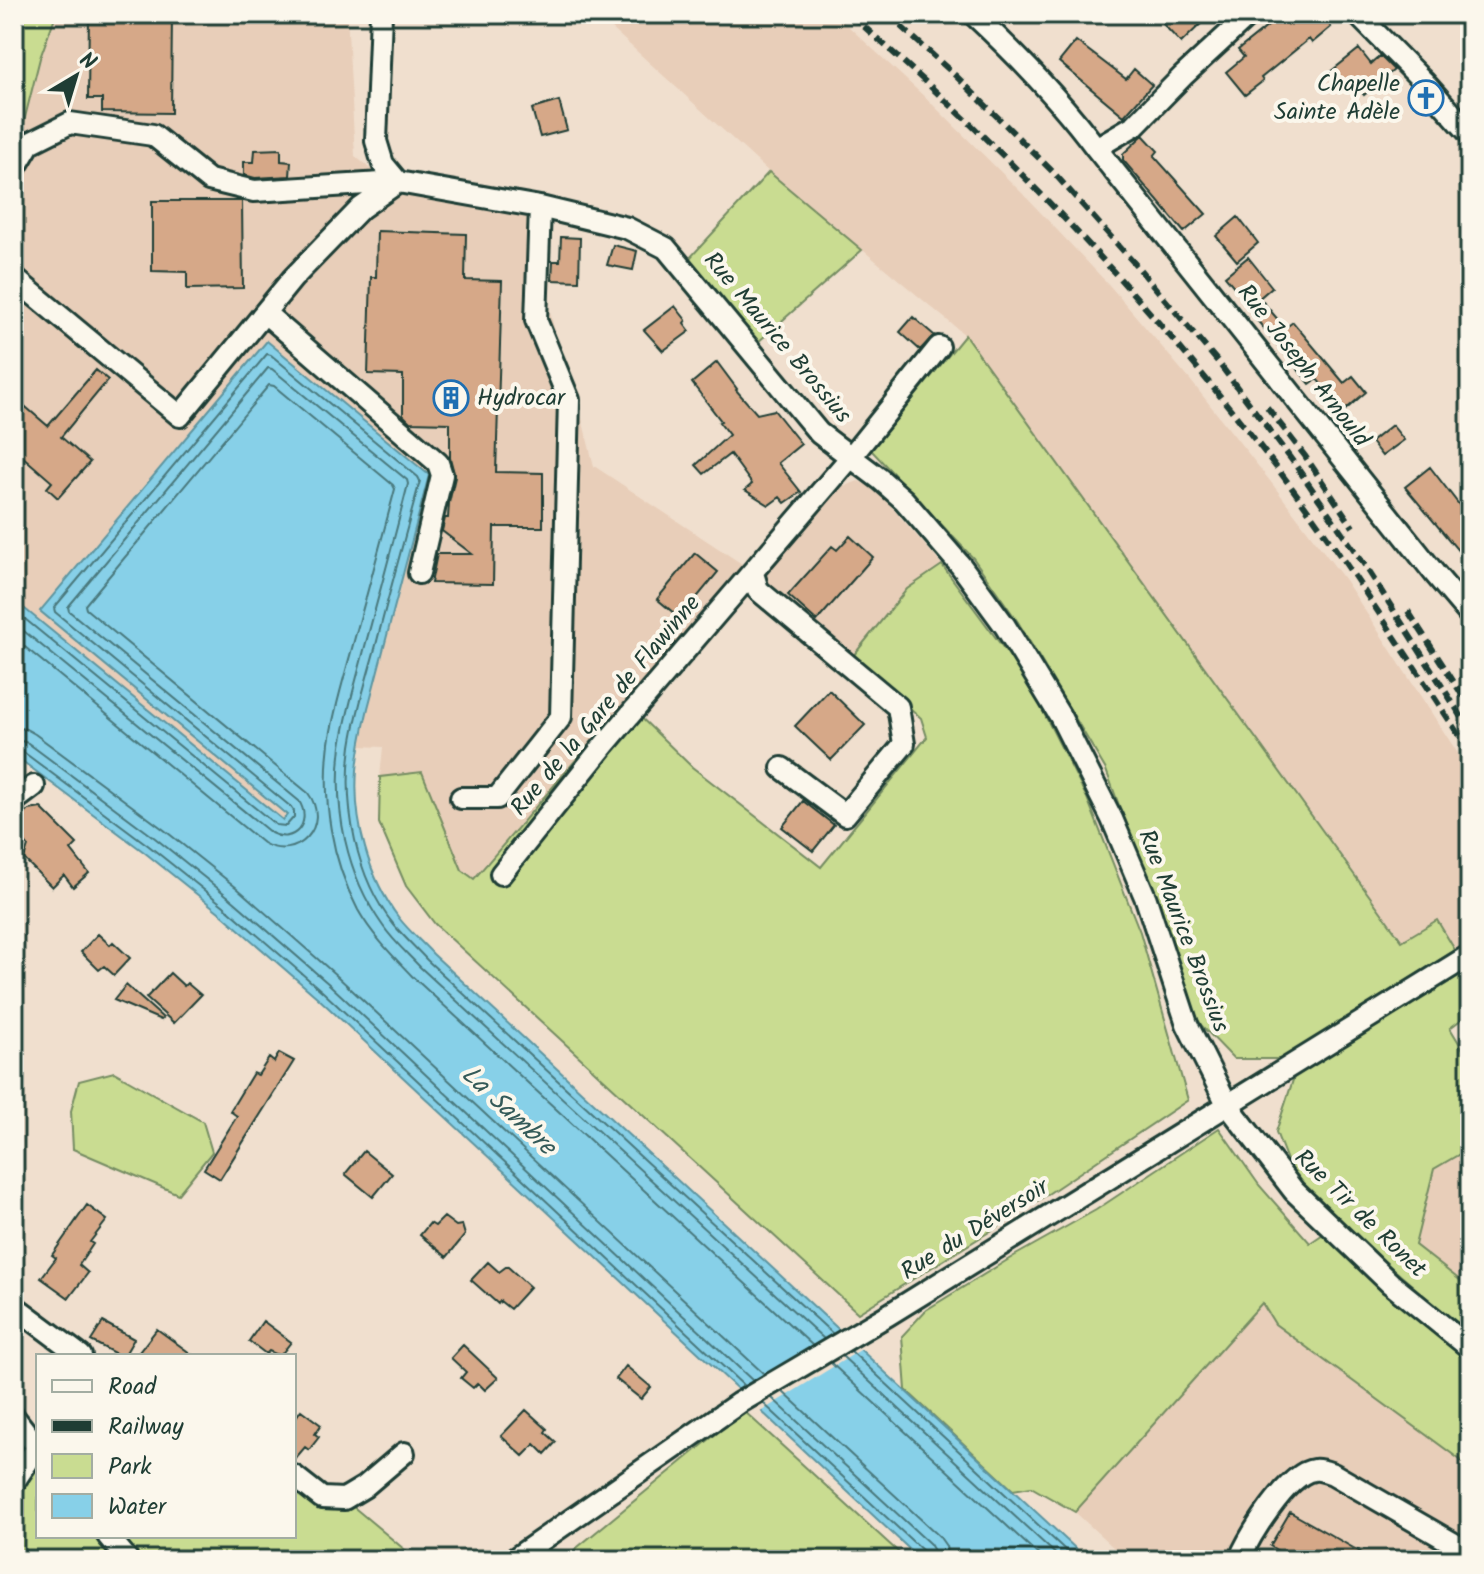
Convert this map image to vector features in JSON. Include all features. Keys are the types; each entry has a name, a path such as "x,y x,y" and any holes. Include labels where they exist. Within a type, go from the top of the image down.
{"street":[{"path":"14,278 180,416 293,278 361,208 398,182 383,164 376,141 381,14"},
{"name":"Rue Joseph Arnould","path":"973,14 1015,53 1075,118 1470,615"},
{"path":"1096,148 1135,125 1250,14"},
{"path":"1357,14 1470,134"},
{"name":"Rue Maurice Brossius","path":"14,170 30,143 70,123 153,135 209,180 254,191 398,182 540,207 627,228 666,248 819,433 904,500 961,566 1005,626 1060,716 1112,819 1146,899 1187,1024 1227,1104"},
{"path":"461,798 497,798 561,717 569,400 536,320 540,207"},
{"path":"265,313 438,463 442,475 419,573"},
{"name":"Rue de la Gare de Flawinne","path":"501,874 605,744 850,458 939,347"},
{"path":"753,573 758,590 898,707 904,744 845,815 782,768"},
{"path":"14,801 34,786"},
{"name":"Rue du Déversoir","path":"513,1560 739,1403 888,1315 1464,958"},
{"name":"Rue Tir de Ronet","path":"1227,1104 1294,1191 1391,1284 1470,1348"},
{"path":"14,1306 78,1354"},
{"path":"14,1417 36,1444"},
{"path":"14,1482 36,1450"},
{"path":"296,1478 322,1498 344,1499 364,1487 404,1453"},
{"path":"1239,1560 1270,1506 1303,1473 1317,1469 1333,1474 1470,1553"},
{"path":"110,1538 128,1560"}],"shaded area":[{"path":"56,14 347,14 355,156 400,194 550,220 542,278 594,466 745,566 474,880 462,870 422,773 380,777 383,747 359,746 368,708 283,820 14,600 14,148 20,141 40,58"},
{"path":"596,14 835,14 928,100 1110,286 1191,381 1345,580 1470,772 1470,974 1437,921 1403,941 965,335 769,172"},
{"path":"858,481 875,488 942,565 907,589 853,656 759,583 841,488"},
{"path":"1470,1148 1470,1288 1415,1245 1434,1169"},
{"path":"1262,1303 1276,1324 1470,1467 1470,1560 1127,1560 1075,1512"}],"green space":[{"path":"14,14 56,14 40,58 19,141 14,148"},
{"path":"769,172 862,250 758,342 688,260"},
{"path":"965,335 1402,941 1437,920 1455,950 1282,1059 1234,1059 1199,1023 1106,770 1018,622 973,558 871,450"},
{"path":"942,565 1027,680 1087,798 1140,932 1188,1100 1015,1216 858,1313 435,924 406,886 379,823 380,777 422,772 462,870 474,879 627,704 692,767 821,867 927,737 921,718 853,656 907,589"},
{"path":"1467,970 1470,974 1470,1013 1450,1028 1470,1061 1470,1148 1434,1169 1415,1245 1470,1288 1470,1335 1295,1181 1276,1132 1294,1077"},
{"path":"114,1072 203,1122 212,1152 178,1194 73,1149 71,1111 79,1081"},
{"path":"1219,1128 1259,1185 1310,1243 1332,1228 1470,1348 1470,1467 1275,1324 1262,1303 1075,1512 1031,1487 1013,1490 906,1390 902,1336 926,1310 1096,1210"},
{"path":"744,1411 907,1560 562,1560"},
{"path":"34,1467 36,1538 97,1538 116,1560 14,1560 14,1493"},
{"path":"296,1477 344,1499 417,1560 129,1560 112,1538 296,1538"}],"water":[{"name":"La Sambre","path":"267,341 429,475 368,708 357,770 360,828 371,866 388,902 433,954 1088,1560 921,1560 318,998 144,852 14,755 14,600 283,820 287,815 40,611"}],"pier":[{"path":"843,1327 865,1347 757,1414 736,1394"}],"building":[{"path":"89,14 172,14 171,113 102,112 102,99 88,99"},
{"path":"1174,14 1211,14 1181,43 1163,24"},
{"path":"1283,14 1294,22 1304,14 1321,14 1331,27 1312,43 1309,39 1245,95 1226,72 1244,57 1238,50"},
{"path":"1076,41 1126,79 1134,69 1152,85 1124,116 1059,62"},
{"path":"1359,49 1371,64 1380,56 1394,70 1364,95 1352,79 1341,89 1329,73"},
{"path":"559,101 567,130 540,137 532,109"},
{"path":"1143,135 1158,151 1154,156 1206,214 1184,232 1123,160 1123,154"},
{"path":"281,149 281,161 291,162 290,176 255,178 244,175 244,162 254,162 255,150"},
{"path":"152,201 242,201 243,288 187,289 187,272 152,271"},
{"path":"1238,217 1258,243 1237,261 1216,236"},
{"name":"Hydrocar","path":"377,231 466,234 465,280 502,281 496,472 543,473 543,527 494,527 493,584 431,583 437,554 472,554 442,531 445,518 448,518 455,477 450,458 450,423 410,422 403,415 403,375 368,374 371,277 376,277"},
{"path":"561,237 580,238 579,281 552,280 553,261 560,261"},
{"path":"613,245 637,251 633,270 607,265"},
{"path":"1248,257 1272,287 1250,306 1225,276"},
{"path":"1263,302 1285,328 1293,322 1344,383 1353,376 1366,392 1344,411 1317,379 1310,384 1251,313"},
{"path":"675,306 690,331 663,351 644,330"},
{"path":"913,317 934,335 920,350 900,332"},
{"path":"717,362 757,414 774,410 801,444 778,463 801,492 785,503 780,497 769,505 745,490 752,484 730,454 704,474 696,465 729,435 692,383"},
{"path":"96,370 108,380 61,437 90,462 58,498 47,488 52,482 14,449 14,397 48,426"},
{"path":"1392,425 1404,440 1382,456 1371,442"},
{"path":"1430,467 1470,519 1460,527 1470,539 1470,565 1405,487"},
{"path":"850,536 873,557 817,621 788,595 832,546 837,550"},
{"path":"695,553 718,572 680,618 657,599"},
{"path":"829,690 865,725 831,760 795,726"},
{"path":"803,801 834,825 813,851 782,827"},
{"path":"41,808 77,844 71,850 89,873 73,887 64,875 52,887 24,859 28,846 14,830 14,824 29,810"},
{"path":"98,934 110,945 113,942 130,958 114,975 104,966 99,970 81,952"},
{"path":"170,973 184,986 187,983 201,995 174,1023 146,998"},
{"path":"126,985 163,1018 161,1020 114,1000"},
{"path":"279,1053 294,1061 220,1179 204,1169 237,1116 230,1111 253,1073 258,1075 269,1058 274,1062"},
{"path":"364,1151 392,1174 373,1197 345,1174"},
{"path":"87,1205 107,1220 90,1242 93,1244 79,1265 88,1273 69,1298 41,1278 56,1258 52,1255"},
{"path":"444,1217 456,1226 462,1225 465,1235 447,1257 420,1235 430,1223 435,1226"},
{"path":"488,1262 499,1272 507,1266 530,1287 510,1309 500,1301 498,1304 471,1280"},
{"path":"263,1321 291,1342 282,1354 269,1351 266,1354 249,1341"},
{"path":"103,1322 134,1339 125,1354 116,1354 91,1341"},
{"path":"157,1329 191,1354 138,1354"},
{"path":"463,1345 498,1378 485,1390 478,1383 473,1388 461,1378 466,1372 451,1358"},
{"path":"626,1366 651,1387 641,1399 616,1379"},
{"path":"301,1410 321,1425 315,1434 319,1437 309,1450 305,1447 296,1458 296,1417"},
{"path":"526,1410 556,1442 545,1454 535,1444 523,1456 501,1436"},
{"path":"1290,1512 1374,1560 1293,1560 1270,1546"}],"railway":[{"path":"850,14 944,99 1035,188 1192,362 1305,506 1470,752"},
{"path":"887,14 956,76 1053,172 1218,362 1294,463 1366,567 1470,730"},
{"path":"1267,407 1353,527"},
{"path":"1408,611 1470,707"}],"place":[{"name":"Chapelle Sainte Adèle","path":"1426,98"},
{"name":"Hydrocar","path":"451,398"}]}
